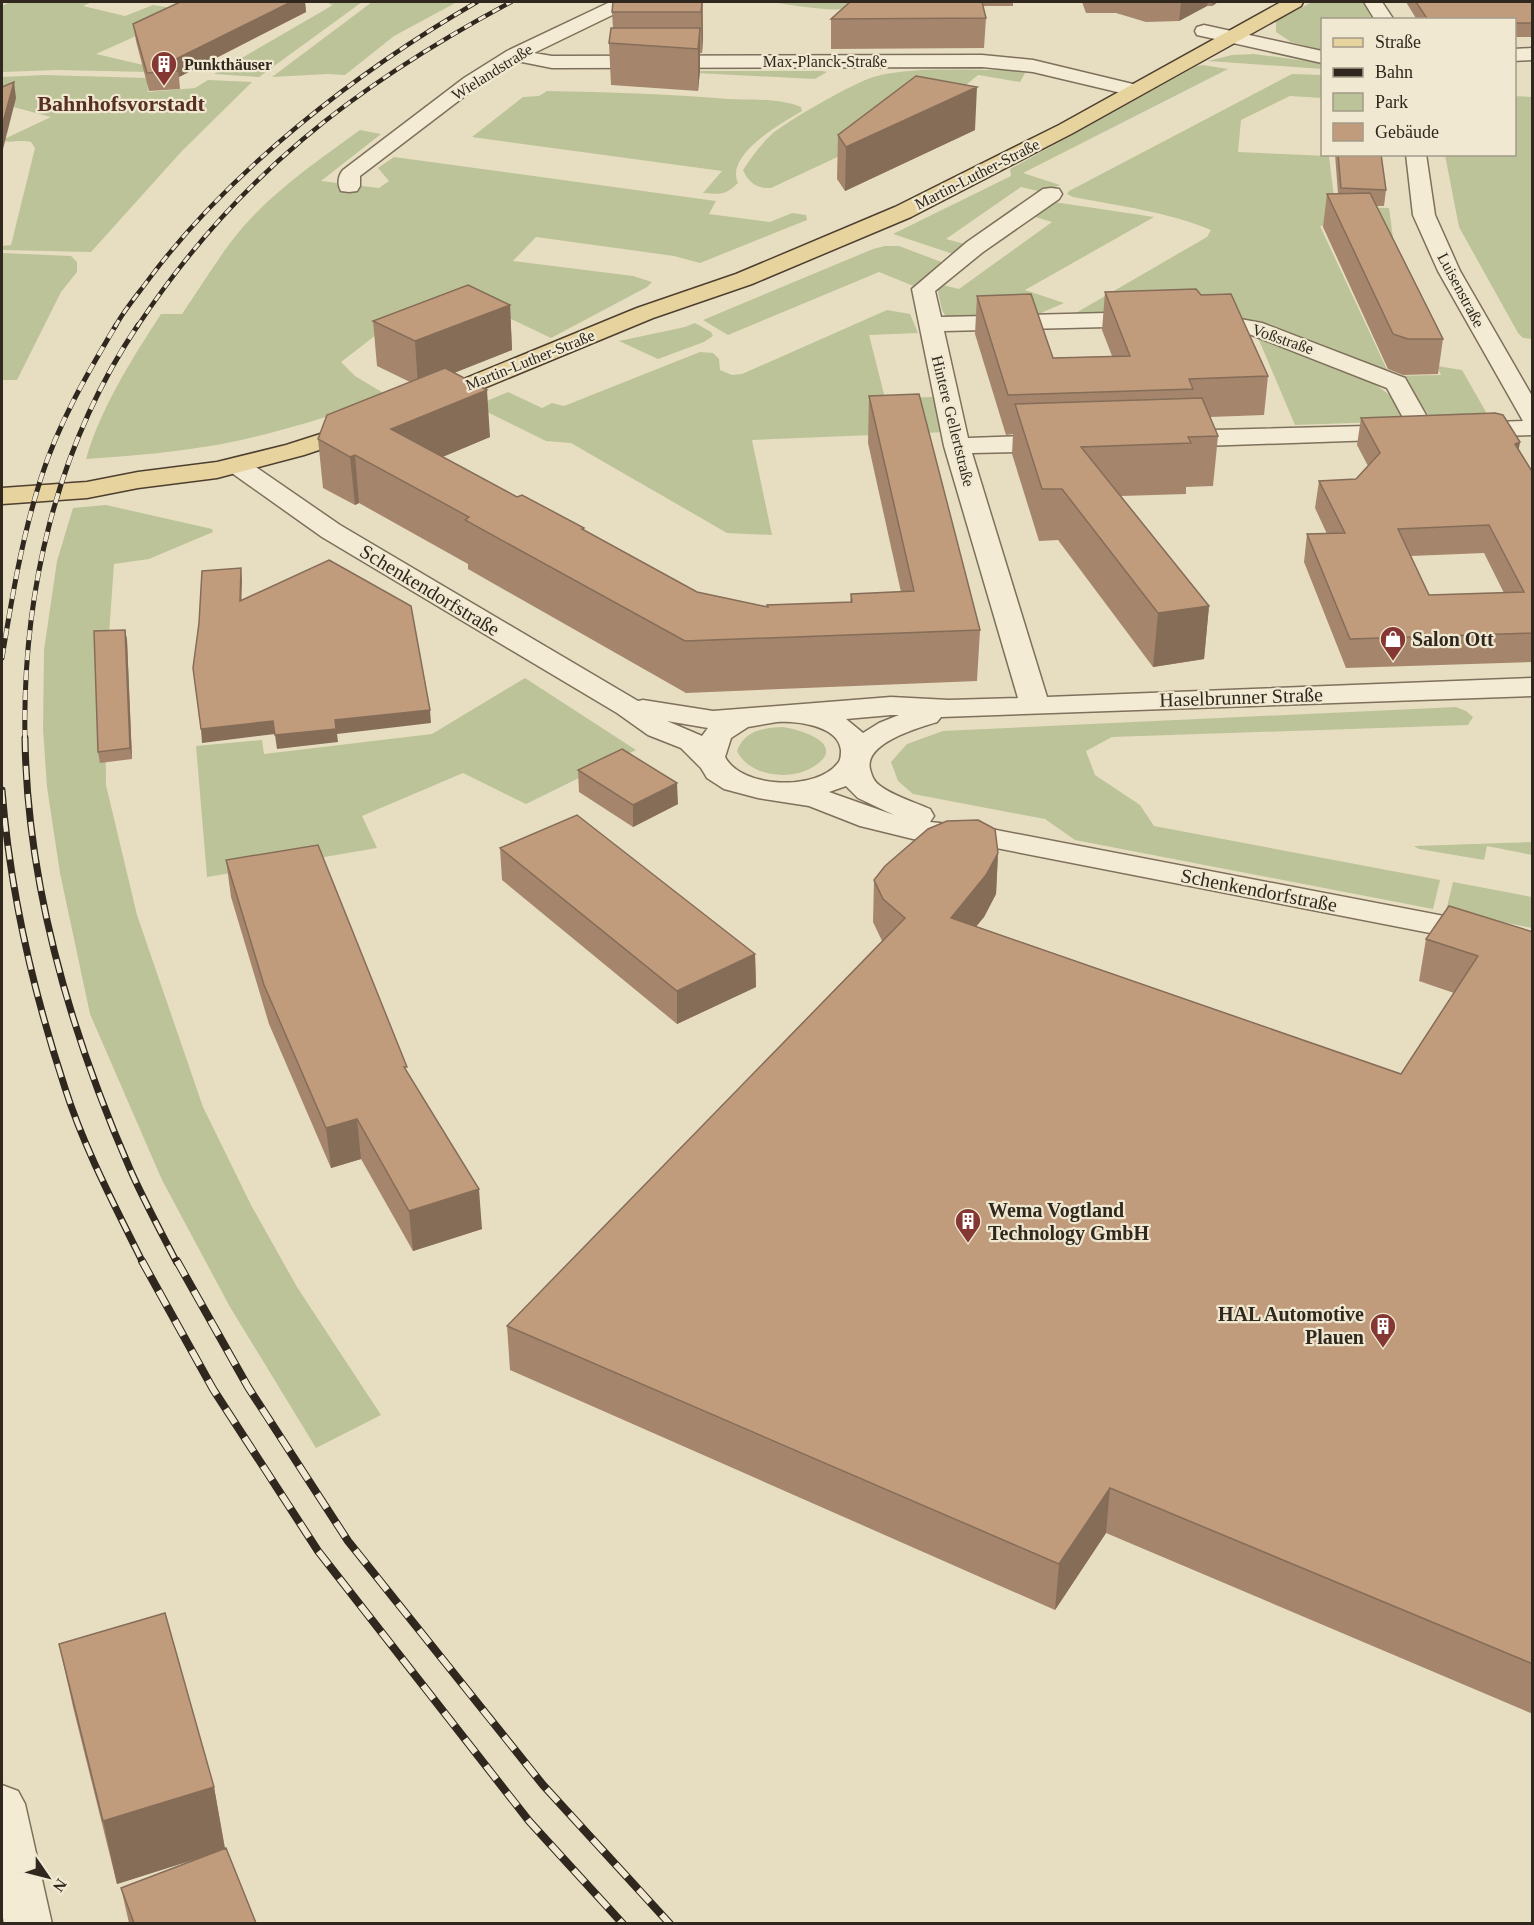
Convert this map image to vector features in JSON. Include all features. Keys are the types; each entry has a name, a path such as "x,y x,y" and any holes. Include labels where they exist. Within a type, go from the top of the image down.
{"main road":[{"name":"Martin-Luther-Straße","path":"645,313 722,270 845,219 952,169 1260,2"},
{"name":"Martin-Luther-Straße","path":"414,408 645,313 744,279 903,212 993,167 1294,2"},
{"path":"2,496 77,491 238,466 295,450 381,421"},
{"path":"2,476 78,474 138,480"}],"street":[{"name":"Wielandstraße","path":"349,186 350,174 471,82 514,55 624,2"},
{"path":"1373,2 1384,18"},
{"path":"1204,31 1321,57"},
{"path":"1516,54 1533,54"},
{"name":"Max-Planck-Straße","path":"514,55 552,62 1010,62 1134,90"},
{"name":"Luisenstraße","path":"1416,156 1424,215 1449,271 1533,416"},
{"name":"Hintere Gellertstraße","path":"1035,705 957,446 923,289 975,247 1051,194"},
{"name":"Voßstraße","path":"930,324 1177,319 1231,322 1254,328 1395,383 1423,431"},
{"path":"1154,440 1533,428"},
{"path":"957,446 1083,442"},
{"name":"Schenkendorfstraße","path":"238,466 332,531 627,707 658,729 691,742 722,775 739,785 762,791 816,798 871,819 913,830 986,837 1533,943"},
{"name":"Haselbrunner Straße","path":"804,714 891,706 949,709 1533,687"},
{"name":"Schenkendorfstraße","path":"627,707 713,720 769,714 804,714 825,720 842,729 853,740 858,781 869,792 907,812 986,837"},
{"name":"Haselbrunner Straße","path":"855,759 872,738 891,726 949,709"},
{"name":"Schenkendorfstraße","path":"712,762 710,748 717,735 732,724 753,716"},
{"name":"Schenkendorfstraße","path":"788,793 830,784 845,775 855,759"},
{"path":"2,1804 28,1923"}],"green space":[{"path":"10,2 92,2 83,6 125,16 153,5 192,11 96,54 152,67 150,72 57,70 2,72 2,6"},
{"path":"330,2 362,2 259,77 214,74 333,5 329,4"},
{"path":"372,2 457,2 394,36 345,75 272,77"},
{"path":"770,2 871,2 850,9 836,9"},
{"path":"1312,2 1363,2 1371,18 1321,18 1321,50 1291,42 1276,32 1276,21"},
{"path":"1254,54 1321,63 1321,69 1208,61 1232,55"},
{"path":"1197,66 1228,69 1023,173 1060,185 1042,192 1021,187 946,239 965,244 953,254 893,234 1011,176 1010,169"},
{"path":"1016,70 1025,73 1020,82 978,75 932,113 771,188 754,184 743,170 772,134 807,111 867,79 910,71"},
{"path":"656,71 822,71 827,72 815,79"},
{"path":"1292,74 1321,75 1321,98 1290,96 1241,120 1238,152 1329,156 1335,206 1389,208 1393,238 1374,238 1367,225 1320,226 1390,376 1441,375 1437,366 1462,370 1486,412 1482,417 1430,417 1405,384 1287,336 1140,316 1074,314 1207,237 1211,230 1161,214 1073,197 1067,194"},
{"path":"44,75 147,78 148,92 195,88 208,80 252,82 181,152 91,252 2,250 2,246 11,245 35,148 31,142 2,140 51,117 2,104 2,77"},
{"path":"547,91 765,100 793,104 801,107 802,111 770,131 747,151 736,172 738,183 729,190 714,194 703,193 722,171 472,137 523,97 539,96"},
{"path":"1516,96 1532,97 1532,339 1523,338 1518,333 1459,227 1445,156 1516,156"},
{"path":"360,130 381,134 321,181 379,188 389,181 378,168 394,157 716,201 709,214 770,222 792,213 806,215 807,220 700,263 674,256 536,237 513,261 633,276 652,282 647,287 551,338 473,301 398,318 341,362 355,376 390,397 243,440 188,449 86,459 109,402 128,366 161,314 182,314 227,248 256,213 299,175"},
{"path":"1054,202 1154,217 1025,290 1064,303 1034,316 946,317 942,310 937,287 939,284 959,289 1052,222 1032,216"},
{"path":"899,246 944,263 916,287 879,272 728,335 703,320 873,249"},
{"path":"2,253 71,256 77,262 77,272 61,292 17,380 2,380"},
{"path":"887,310 910,314 918,333 869,335 885,398 936,397 946,432 752,440 772,535 727,533 571,443 546,441 475,406 508,392 542,408 552,403 564,406 700,352 713,353 719,359 720,370 732,375 742,374"},
{"path":"695,323 711,332 713,336 704,342 658,359 619,341 685,327"},
{"path":"1256,333 1332,362 1370,381 1398,404 1408,421 1295,425"},
{"path":"106,505 212,529 213,532 149,559 114,564 105,690 106,785 137,915 203,1107 251,1205 297,1287 381,1415 316,1448 230,1307 162,1180 90,1014 60,873 47,787 43,729 44,650 57,561 73,508"},
{"path":"525,678 636,750 526,804 463,773 362,816 377,848 207,877 196,746 262,740 264,754 432,734"},
{"path":"1456,707 1473,717 1468,725 1112,737 1086,751 1095,775 1140,805 1154,826 1440,880 1433,909 1075,840 1045,819 913,794 898,781 891,762 907,744 943,731"},
{"path":"782,727 817,738 826,750 824,757 816,765 806,770 784,775 761,771 751,767 743,760 737,751 744,739 761,730"},
{"path":"1532,842 1532,855 1487,846 1484,860 1419,849 1414,846"},
{"path":"1453,882 1532,897 1532,928 1446,911"}],"building":[{"path":"180,2 291,2 176,59 178,71 147,73 133,24"},
{"path":"613,2 702,2 701,12 612,12"},
{"path":"850,2 982,2 986,18 831,19"},
{"path":"1416,2 1533,2 1533,23 1516,23 1516,18 1427,18"},
{"path":"611,28 700,28 698,49 609,43"},
{"path":"916,76 977,87 846,147 838,135"},
{"path":"14,82 2,126 2,87"},
{"path":"1338,156 1381,156 1386,190 1341,188"},
{"path":"1370,193 1443,339 1408,339 1393,334 1327,194"},
{"path":"468,285 510,305 415,341 373,321"},
{"path":"1196,289 1201,295 1231,294 1268,376 1189,379 1193,389 1008,395 977,296 1031,294 1053,358 1130,356 1105,292"},
{"path":"445,368 487,390 391,429 517,497 522,495 584,528 582,529 697,592 768,607 767,605 852,602 851,594 914,591 869,396 919,394 980,630 685,641 465,520 469,517 355,455 350,457 318,439 327,415"},
{"path":"1202,398 1218,436 1188,437 1191,443 1081,447 1209,606 1158,613 1062,489 1042,489 1015,404"},
{"path":"1495,413 1503,415 1520,442 1515,444 1533,473 1533,633 1350,639 1307,534 1345,533 1319,481 1356,479 1380,453 1361,418","holes":["1489,525 1524,592 1429,595 1398,529"]},
{"path":"329,560 411,606 430,710 335,720 336,729 275,735 273,721 201,729 193,668 199,623 202,571 241,568 240,601"},
{"path":"125,630 130,748 98,752 94,631"},
{"path":"622,749 677,783 633,805 578,770"},
{"path":"577,815 755,954 677,991 500,848"},
{"path":"978,820 995,829 998,853 986,875 951,918 1401,1074 1478,956 1426,939 1449,906 1533,932 1533,1664 1110,1488 1059,1564 507,1326 905,918 883,899 874,880 885,866 928,829 947,821"},
{"path":"318,845 407,1067 404,1067 479,1189 409,1211 357,1119 326,1128 264,985 226,860"},
{"path":"165,1613 214,1787 103,1821 59,1644"},
{"path":"226,1848 256,1923 134,1923 121,1888"}],"railway":[{"path":"115,327 131,302 182,238 258,161 300,125 388,58 477,2"},
{"path":"137,327 175,273 215,225 257,180 302,140 350,102 400,67 511,2"},
{"path":"2,658 23,545 41,478 65,419 116,325"},
{"path":"25,738 30,631 38,577 50,523 65,471 85,421 109,372 138,325"},
{"path":"25,738 34,849 56,958 71,1012 89,1066 130,1169 177,1263"},
{"path":"2,790 11,866 24,941 53,1052 81,1133 142,1261"},
{"path":"142,1261 213,1389 318,1551 529,1821 623,1924"},
{"path":"177,1261 248,1387 348,1541 543,1785 670,1924"}],"place":[{"name":"Punkthäuser","path":"164,87"},
{"name":"Salon Ott","path":"1393,662"},
{"name":"Wema Vogtland Technology GmbH","path":"968,1244"},
{"name":"HAL Automotive Plauen","path":"1383,1349"}],"district":[{"name":"Bahnhofsvorstadt","path":"121,103"}]}
